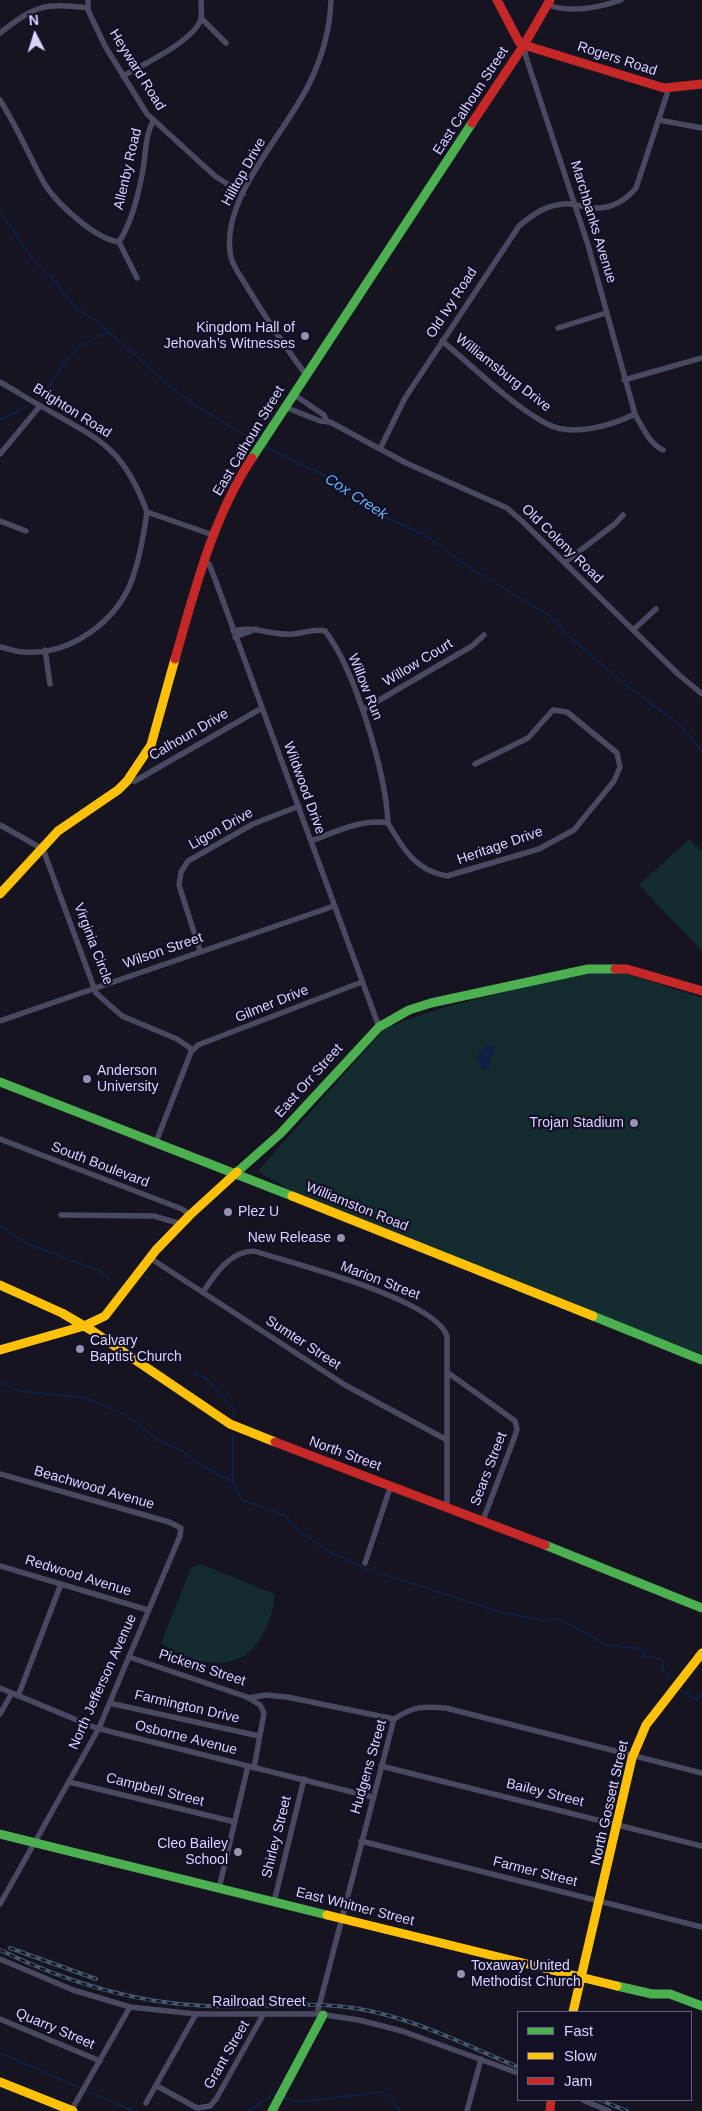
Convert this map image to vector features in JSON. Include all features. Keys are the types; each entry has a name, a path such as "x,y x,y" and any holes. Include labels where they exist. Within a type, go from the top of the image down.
{"street":[{"name":"Heyward Road","path":"88,0 88,8 105,46 153,120 215,176 243,194"},
{"path":"123,76 174,46 190,33 201,18 201,0"},
{"name":"Hilltop Drive","path":"306,376 275,333 231,260 229,247 232,219 243,194 310,83 329,31 331,0"},
{"name":"Marchbanks Avenue","path":"497,0 519,42 524,45 526,57 588,245 635,414 650,440 655,446 663,450"},
{"path":"549,2 558,8 586,8 602,7 621,0"},
{"name":"East Calhoun Street","path":"0,894 41,848 76,817 118,790 127,781 151,745 203,561 228,498 293,394 524,45 549,2"},
{"path":"0,33 25,14 38,8 55,4 88,8"},
{"path":"201,18 226,43"},
{"name":"Rogers Road","path":"524,45 664,88 702,84"},
{"name":"Old Ivy Road","path":"380,449 405,398 519,226 532,214 562,204 600,208 611,206 628,197 636,188 670,88"},
{"path":"0,100 14,121 45,184 75,217 99,235 119,242 137,278"},
{"name":"Allenby Road","path":"119,242 134,204 144,164 147,133 153,120"},
{"path":"660,120 702,128"},
{"path":"558,328 606,313"},
{"name":"Williamsburg Drive","path":"442,341 505,394 548,424 583,429 599,428 635,414"},
{"path":"624,380 702,358"},
{"name":"Brighton Road","path":"0,382 68,420 108,447 121,461 137,487 146,512"},
{"name":"Old Colony Road","path":"293,394 324,414 327,422"},
{"path":"0,454 40,406"},
{"name":"Old Colony Road","path":"285,407 327,422 506,508 678,674 702,694"},
{"path":"0,647 22,652 64,646 91,632 108,618 122,599 133,578 140,551 146,512 213,535"},
{"path":"564,562 615,524 623,515"},
{"path":"0,521 26,530"},
{"name":"Wildwood Drive","path":"203,561 209,564 379,1026"},
{"path":"634,630 656,609"},
{"name":"Willow Run","path":"234,634 256,629 286,634 314,629 325,631 333,641 364,709 388,806 388,823"},
{"name":"Willow Court","path":"364,709 472,646 484,635"},
{"path":"45,650 50,684"},
{"name":"Calhoun Drive","path":"127,781 135,781 262,708"},
{"name":"Heritage Drive","path":"388,823 399,842 421,867 433,874 447,876 469,871 538,849 574,830 614,781 620,766 617,753 566,712 558,710 552,710 528,738 475,764"},
{"name":"Ligon Drive","path":"200,951 179,885 181,872 188,861 253,824 299,806"},
{"path":"311,841 354,826 379,822 388,823"},
{"path":"0,825 41,848"},
{"name":"Virginia Circle","path":"41,848 52,868 96,992 122,1016 177,1039 193,1050"},
{"name":"Wilson Street","path":"0,1022 334,906"},
{"name":"East Orr Street","path":"0,1350 84,1326 99,1320 110,1311 150,1258 181,1224 280,1134 379,1026 409,1010 588,969 627,969 702,991"},
{"name":"Gilmer Drive","path":"193,1050 198,1045 362,982"},
{"path":"156,1142 193,1050"},
{"name":"Williamston Road","path":"0,1082 237,1174 702,1360"},
{"name":"South Boulevard","path":"0,1139 182,1208 190,1215"},
{"path":"61,1215 154,1216 181,1224"},
{"name":"Marion Street","path":"203,1292 229,1261 245,1251 254,1251 374,1289 422,1311 444,1327 447,1336 447,1506"},
{"name":"Sumter Street","path":"150,1258 345,1385 447,1440"},
{"name":"North Street","path":"0,1285 62,1313 84,1326 230,1424 483,1520 702,1608"},
{"name":"Sears Street","path":"447,1372 515,1421 517,1426 515,1436 483,1520"},
{"name":"Beachwood Avenue","path":"0,1474 169,1522 180,1528"},
{"path":"365,1563 391,1485"},
{"name":"North Jefferson Avenue","path":"0,1904 99,1728 180,1536 180,1528"},
{"name":"Redwood Avenue","path":"0,1566 148,1610"},
{"path":"18,1696 61,1584"},
{"name":"North Gossett Street","path":"573,2011 634,1755 646,1725 702,1653"},
{"name":"Pickens Street","path":"129,1657 248,1698 262,1707 264,1713 259,1736 234,1822 219,1888"},
{"name":"Osborne Avenue","path":"0,1688 99,1728 150,1744 304,1779 372,1797"},
{"path":"0,1714 12,1693"},
{"path":"248,1698 266,1695 287,1696 394,1719"},
{"name":"Farmington Drive","path":"109,1703 259,1736"},
{"name":"Hudgens Street","path":"320,2014 372,1797 394,1719 418,1706 446,1708 702,1773"},
{"name":"Bailey Street","path":"381,1766 702,1846"},
{"name":"Shirley Street","path":"274,1902 304,1779"},
{"name":"Campbell Street","path":"70,1782 234,1822"},
{"name":"East Whitner Street","path":"0,1834 342,1917 582,1978 652,1994 670,1994 702,2006"},
{"name":"Farmer Street","path":"361,1841 702,1927"},
{"name":"Railroad Street","path":"0,1959 73,1990 130,2007 196,2014 320,2014 359,2020 402,2031 517,2073"},
{"path":"0,2082 72,2111 130,2007"},
{"path":"146,2103 196,2014"},
{"path":"273,2111 317,2030 320,2014"},
{"name":"Grant Street","path":"157,2086 197,2108 210,2106 216,2099 264,2015"},
{"name":"Quarry Street","path":"0,2019 100,2061"},
{"path":"467,2111 481,2059"},
{"path":"585,2101 609,2111"}],"green space":[{"path":"689,839 702,851 702,951 639,885"},
{"path":"616,970 702,998 702,1360 317,1206 258,1171 385,1028 438,1009 566,976"},
{"path":"201,1564 274,1594 273,1609 264,1632 255,1646 244,1656 218,1663 204,1661 189,1657 161,1643 191,1568"}],"water":[{"path":"487,1044 494,1046 495,1052 490,1057 491,1064 489,1069 482,1069 476,1056"}],"waterway":[{"name":"Cox Creek","path":"0,211 32,259 52,278 77,309 95,320 172,388 198,407 258,443"},
{"path":"41,399 61,368 77,350 96,337 108,333"},
{"path":"0,420 27,406"},
{"name":"Cox Creek","path":"263,446 334,480 380,515 423,534 472,569 550,616 566,634 628,687 679,724 702,751"},
{"path":"0,1226 25,1243 100,1271 110,1280"},
{"path":"195,1373 207,1379 234,1409 234,1418"},
{"path":"0,1382 21,1391 86,1398 128,1416 158,1440 184,1452 199,1464 233,1482 242,1500 284,1515 300,1531 328,1551 364,1568 496,1611 541,1620 560,1619 607,1645 643,1649 644,1657 660,1658 664,1662 662,1667 669,1680"},
{"path":"233,1435 233,1482"},
{"path":"680,1690 696,1700 702,1694"},
{"path":"0,2053 133,2111"},
{"path":"282,2097 299,2102 381,2092 391,2098 400,2111"},
{"path":"248,2111 272,2095 278,2094"}],"railway":[{"path":"10,1948 96,1979"},
{"path":"0,1950 75,1981 100,1989 153,2000 207,2006 318,2005 376,2012 438,2033 517,2067"},
{"path":"602,2101 627,2111"}],"traffic: fast":[{"path":"252,458 472,123"},
{"path":"237,1172 280,1134 379,1027 409,1010 431,1003 588,969 615,969"},
{"path":"0,1082 292,1196"},
{"path":"593,1316 702,1360"},
{"path":"545,1545 702,1608"},
{"path":"0,1834 327,1915"},
{"path":"617,1986 652,1994 670,1994 702,2006"},
{"path":"272,2111 323,2015"}],"traffic: slow":[{"path":"0,894 58,831 118,790 127,781 151,745 175,659"},
{"path":"0,1350 84,1326 105,1316 156,1250 190,1215 237,1172"},
{"path":"292,1196 593,1316"},
{"path":"0,1285 62,1313 91,1330 230,1424 275,1442"},
{"path":"573,2011 632,1758 646,1725 702,1653"},
{"path":"327,1915 617,1986"},
{"path":"0,2082 73,2111"}],"traffic: jam":[{"path":"497,0 519,42 524,45 664,88 702,84"},
{"path":"472,123 524,45 550,0"},
{"path":"175,659 215,530 238,481 252,458"},
{"path":"615,969 627,969 702,991"},
{"path":"275,1442 545,1545"},
{"path":"550,2111 551,2101"}],"place":[{"name":"Kingdom Hall of Jehovah’s Witnesses","path":"305,336"},
{"name":"Anderson University","path":"87,1079"},
{"name":"Trojan Stadium","path":"634,1123"},
{"name":"Plez U","path":"228,1212"},
{"name":"New Release","path":"341,1238"},
{"name":"Calvary Baptist Church","path":"80,1349"},
{"name":"Cleo Bailey School","path":"238,1852"},
{"name":"Toxaway United Methodist Church","path":"461,1974"}]}
